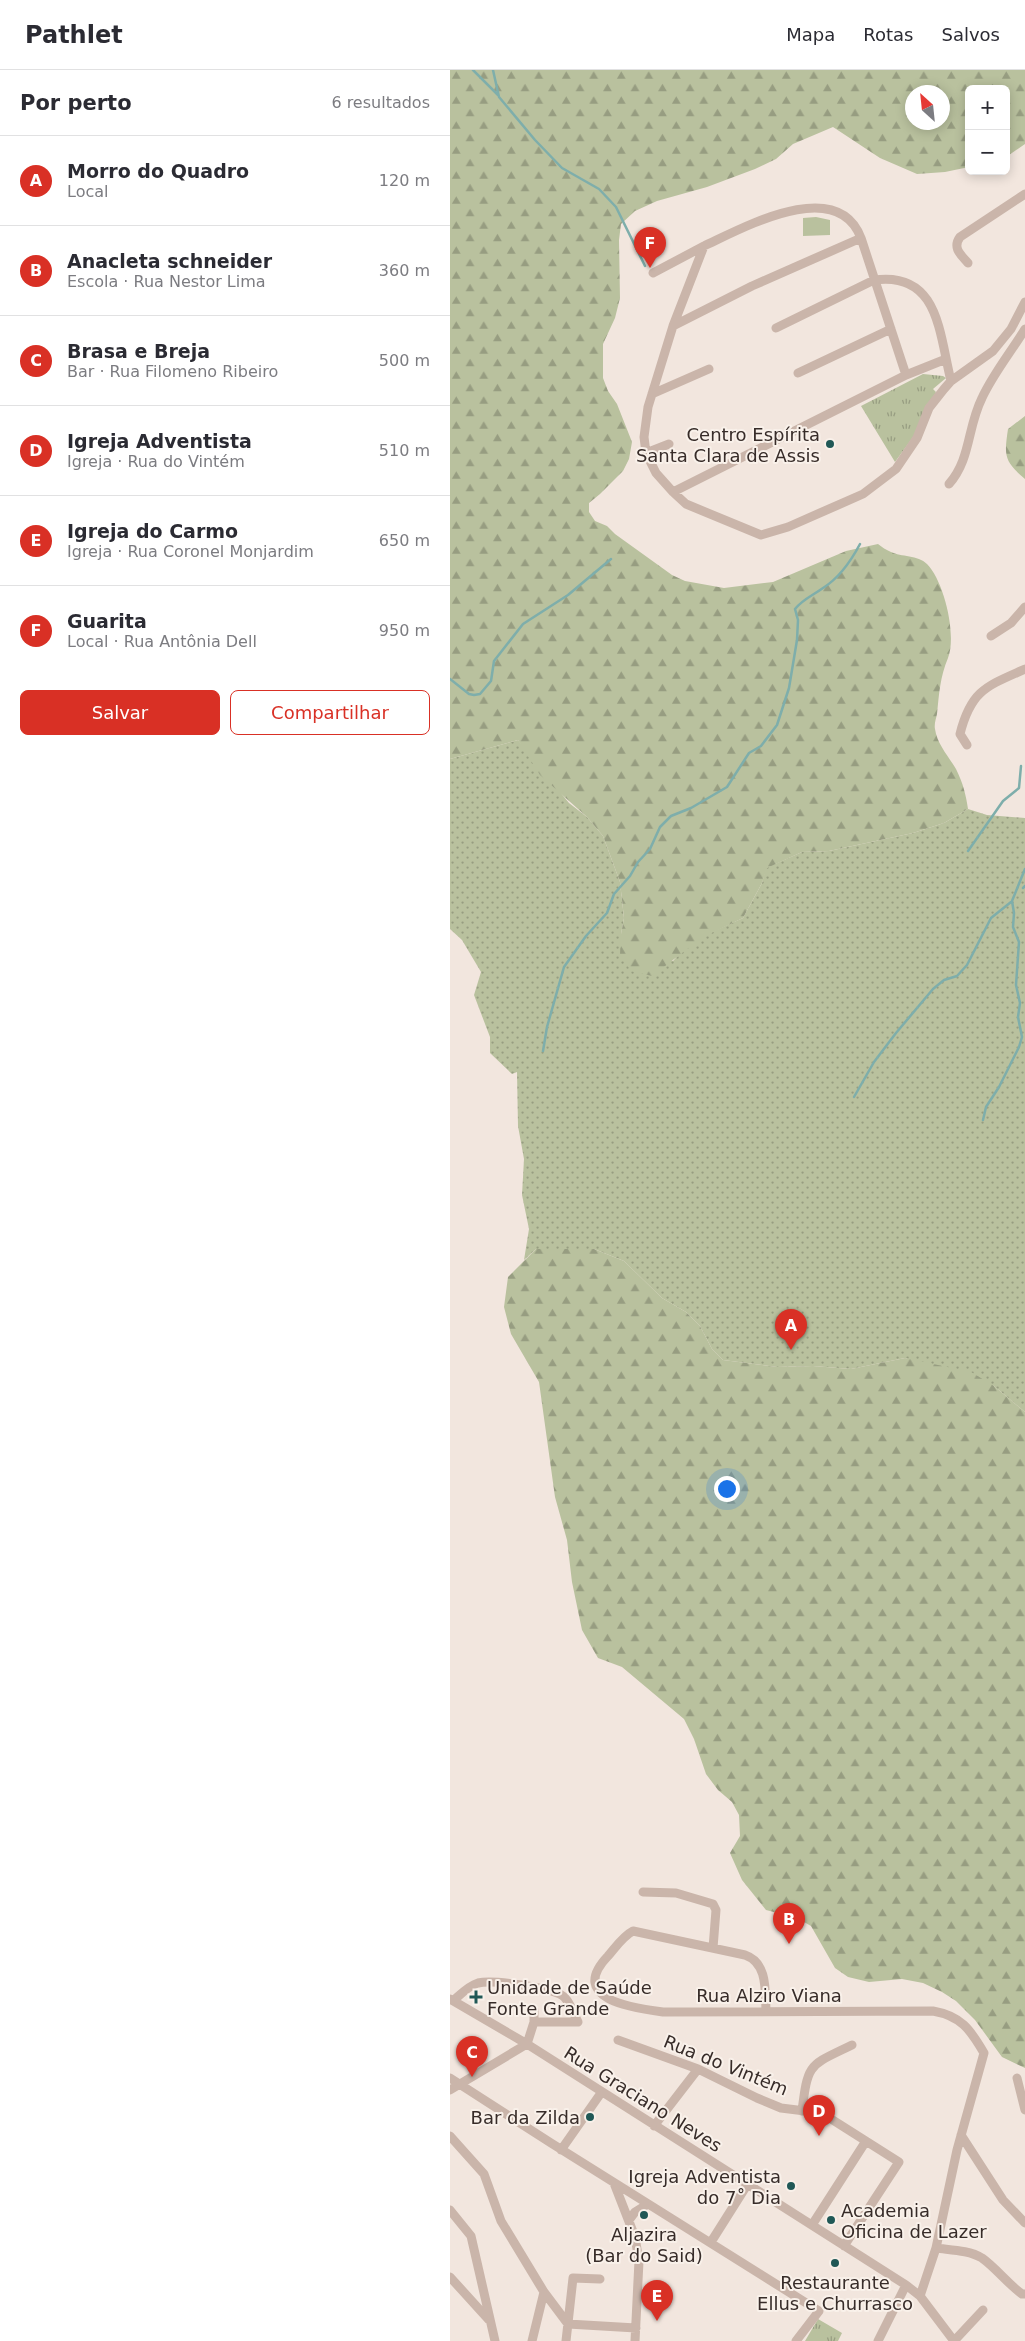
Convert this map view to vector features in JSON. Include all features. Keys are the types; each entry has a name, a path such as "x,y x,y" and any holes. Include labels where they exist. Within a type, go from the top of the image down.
{"street":[{"path":"968,263 957,249 957,241 960,237 1025,194"},
{"path":"653,273 704,246 775,214 799,208 831,211 846,217 859,234 906,375"},
{"path":"673,326 859,234"},
{"path":"704,246 673,326 652,394 644,437 646,453 656,473 672,492 686,504 761,535 788,527 863,494 896,469 917,438 929,408 951,380 993,351 1011,329 1025,302"},
{"path":"776,328 874,280 886,278 903,280 917,286 924,293 942,338 951,380"},
{"path":"798,374 891,329"},
{"path":"949,484 965,460 974,417 982,398 1009,351 1025,329"},
{"path":"672,492 906,375 946,359"},
{"path":"652,394 709,369"},
{"path":"646,453 669,444"},
{"path":"990,636 1011,623 1025,607"},
{"path":"967,745 960,734 964,720 981,691 990,684 1025,669"},
{"path":"644,1892 676,1893 713,1904 716,1910 713,1948 745,1955 759,1963 762,1972 766,2011"},
{"name":"Rua Alziro Viana","path":"713,1948 633,1931 600,1964 594,1982 597,1991 604,1997 644,2009 663,2012 933,2011 950,2014 962,2022 974,2036 984,2053 961,2135"},
{"path":"451,2000 469,1987 486,1982 553,1991 566,1999 578,2022 534,2022"},
{"name":"Rua Graciano Neves","path":"451,2000 527,2044 906,2285 920,2296 954,2341"},
{"path":"450,2090 527,2044 534,2022 534,2010"},
{"name":"Rua do Vintém","path":"618,2040 698,2069 781,2108 828,2117 899,2162 844,2246"},
{"path":"802,2111 810,2069 820,2061 852,2045"},
{"path":"654,2126 698,2069"},
{"path":"450,2078 819,2311 796,2341"},
{"path":"1017,2078 1025,2110"},
{"path":"562,2150 601,2092"},
{"path":"961,2135 1002,2200 1025,2223"},
{"path":"920,2296 936,2248 961,2135"},
{"path":"450,2136 484,2174 501,2221 544,2292 568,2324 636,2328"},
{"path":"812,2225 866,2141"},
{"path":"614,2183 635,2237 639,2261 635,2341"},
{"path":"711,2242 747,2185"},
{"path":"629,2220 635,2212 648,2204"},
{"path":"450,2210 472,2236 495,2341"},
{"path":"936,2248 969,2253 981,2258 1009,2284 1022,2294 1025,2294"},
{"path":"450,2277 489,2320"},
{"path":"566,2341 572,2278 600,2280"},
{"path":"878,2341 906,2285"},
{"path":"532,2341 544,2292"},
{"path":"954,2341 983,2310"}],"green space":[{"path":"450,70 1025,70 1025,144 1010,154 1010,85 965,85 965,168 945,172 917,174 880,158 833,127 793,144 776,159 755,169 707,187 657,201 635,211 621,224 619,240 620,298 615,318 603,344 603,378 608,391 617,404 632,442 629,459 623,471 589,503 589,512 595,521 607,526 615,534 672,575 685,581 724,588 773,582 846,551 878,544 895,554 919,559 927,564 939,583 943,595 950,623 951,636 948,658 940,686 935,723 936,735 961,779 968,809 944,823 913,833 829,851 802,852 767,868 762,883 743,918 703,937 652,976 631,971 620,954 624,918 620,882 603,836 587,817 540,775 518,740 450,759"},
{"path":"816,217 830,220 830,235 803,236 803,218"},
{"path":"923,374 946,378 933,389 936,392 916,433 895,462 861,406"},
{"path":"1025,416 1025,479 1009,462 1006,446 1008,429"},
{"path":"518,740 569,803 587,817 603,836 620,882 624,918 621,934 673,961 682,951 703,936 743,918 762,883 766,868 802,852 829,851 913,833 944,823 968,809 987,815 1025,818 1025,1412 994,1386 905,1358 851,1369 813,1366 777,1367 723,1360 712,1349 700,1326 686,1312 662,1298 624,1261 594,1249 536,1249 524,1260 529,1229 522,1195 524,1159 518,1126 517,1072 512,1074 490,1053 490,1037 474,995 481,972 462,940 450,929 450,759"},
{"path":"536,1249 594,1249 624,1261 662,1298 686,1312 700,1326 712,1349 723,1360 777,1367 813,1366 851,1369 905,1358 971,1372 994,1386 1025,1412 1025,2068 1002,2057 975,2020 956,2001 942,1992 923,1983 902,1979 869,1982 848,1977 835,1968 811,1926 797,1918 766,1910 742,1880 730,1853 740,1836 739,1815 732,1802 718,1790 706,1774 694,1739 684,1719 622,1667 598,1658 582,1630 572,1582 567,1540 555,1497 539,1382 511,1334 504,1307 508,1277"},
{"path":"818,2319 842,2333 838,2341 805,2341"}],"waterway":[{"path":"473,70 498,95"},
{"path":"493,70 499,97 535,140 562,168 599,189 616,207 645,266"},
{"path":"543,1051 547,1027 564,967 586,936 607,913 614,894 650,849 660,827 671,816 691,808 727,787 749,753 761,746 777,725 789,688 797,640 798,620 795,609 804,600 834,579 849,563 860,544"},
{"path":"450,679 469,694 480,694 491,681 494,661 523,624 568,595 611,559"},
{"path":"968,851 1003,801 1019,788 1021,766"},
{"path":"983,1120 986,1107 999,1087 1022,1037 1018,1017 1020,1003 1016,985 1019,942 1013,927 1014,913 1012,901 1025,869"},
{"path":"854,1097 874,1062 896,1033 933,989 944,980 957,976 967,965 991,918 1011,902"}],"place":[{"name":"Guarita","path":"650,268"},
{"name":"Centro Espírita Santa Clara de Assis","path":"830,444"},
{"name":"Morro do Quadro","path":"791,1350"},
{"name":"Anacleta schneider","path":"789,1944"},
{"name":"Unidade de Saúde Fonte Grande","path":"476,1997"},
{"name":"Brasa e Breja","path":"472,2077"},
{"name":"Bar da Zilda","path":"590,2117"},
{"name":"Igreja Adventista","path":"819,2136"},
{"name":"Igreja Adventista do 7˚ Dia","path":"791,2186"},
{"name":"Aljazira (Bar do Said)","path":"644,2215"},
{"name":"Academia Oficina de Lazer","path":"831,2220"},
{"name":"Restaurante Ellus e Churrasco","path":"835,2263"},
{"name":"Igreja do Carmo","path":"657,2321"}]}
